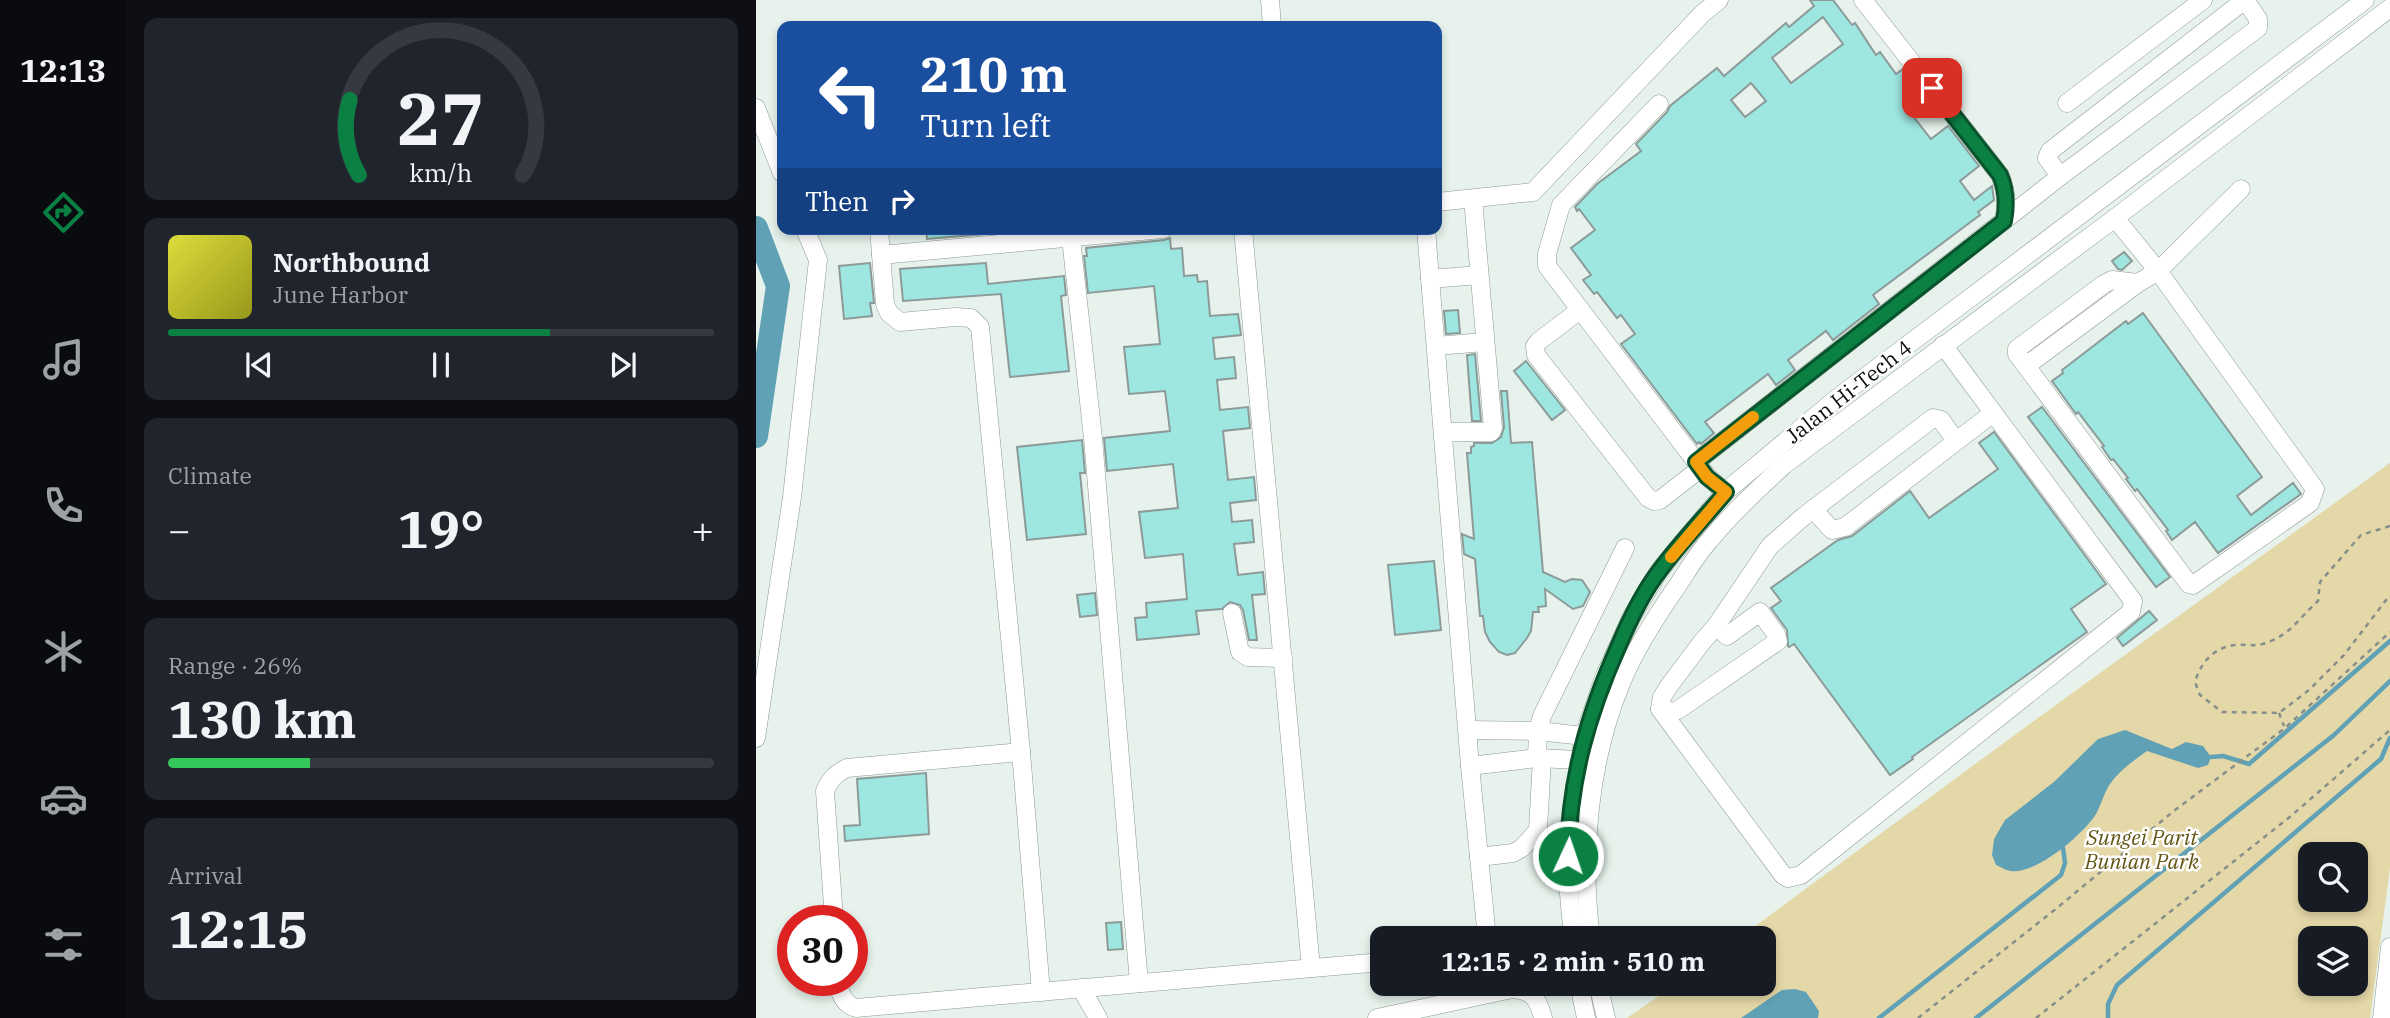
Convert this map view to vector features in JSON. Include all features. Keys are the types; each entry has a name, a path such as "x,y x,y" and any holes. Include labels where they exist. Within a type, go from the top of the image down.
{"street":[{"path":"1270,0 1272,21"},
{"path":"1442,202 1533,191 1702,14 1720,0"},
{"path":"1863,0 2000,175 2005,187 2007,207 2004,221"},
{"path":"2067,103 2203,0"},
{"path":"1580,310 1539,341 1535,346 1536,355 1648,498 1660,500 1699,465 2060,176 2258,28 2260,23 2245,0 2050,151 2047,158 2060,176"},
{"name":"Jalan Hi-Tech 4","path":"1572,926 1568,883 1569,828 1584,736 1605,675 1631,618 1659,571 1726,492 1836,399 2365,0"},
{"name":"Jalan Hi-Tech 4","path":"1590,926 1586,846 1592,788 1602,742 1622,682 1651,624 1707,542 1745,501 1784,465 2390,8"},
{"path":"1658,104 1562,205 1547,254 1547,266 1699,465 1726,492"},
{"path":"756,108 777,160"},
{"path":"2115,218 2158,271 2315,489 2310,503 2193,585 2189,584 2026,366 2158,271 2241,189"},
{"path":"1443,432 1492,431 1473,199"},
{"path":"756,738 792,497 818,261 807,235"},
{"path":"879,235 885,304 895,319 901,322 971,318 980,327 1041,992"},
{"path":"881,255 1062,235"},
{"path":"1071,235 1093,438 1139,983"},
{"path":"1244,235 1311,968"},
{"path":"1426,235 1486,926"},
{"path":"1430,279 1479,275"},
{"path":"1436,346 1485,342"},
{"path":"1943,345 2133,601 2130,612 1793,878 1783,876 1660,709 1662,697 1716,626 1770,547 1813,509 1933,418 1941,420 1955,441"},
{"path":"1813,509 1832,530 1844,527 1993,413"},
{"path":"1479,857 1513,853 1522,848 1538,830 1538,732 1542,716 1625,548"},
{"path":"1660,709 1672,712 1678,710 1778,641 1760,612 1727,636 1716,626"},
{"path":"1232,614 1240,652 1248,657 1283,658"},
{"path":"1468,730 1584,736"},
{"path":"833,905 825,791 830,779 837,773 847,768 1021,752"},
{"path":"1470,766 1539,758 1579,760"},
{"path":"2382,1018 2390,947"},
{"path":"842,996 856,1008 1370,963"},
{"path":"1081,988 1098,1018"},
{"path":"1377,1018 1421,1013 1512,989 1522,989 1534,994 1543,1018"},
{"path":"1581,996 1586,1018"},
{"path":"1601,996 1606,1018"}],"path":[{"path":"2390,526 2361,535 2320,582 2318,601 2295,625 2275,640 2257,647 2236,645 2215,650 2200,668 2195,682 2200,695 2222,712 2279,713 2309,690 2344,655 2390,595"},
{"path":"1918,1018 2175,810 2285,727 2390,632"},
{"path":"2279,713 2285,727"},
{"path":"2036,1018 2291,816 2390,730"}],"green space":[{"name":"Sungei Parit Bunian Park","path":"2390,463 2390,868 2370,1018 1627,1018 1659,996 1776,996 1776,926 1755,926"}],"water":[{"path":"2125,730 2172,749 2186,742 2203,746 2211,757 2208,765 2198,768 2147,751 2114,779 2090,822 2058,852 2021,871 2009,871 1996,865 1992,855 1994,839 2005,820 2055,781 2098,739"},
{"path":"1782,990 1806,992 1819,1011 1818,1018 1741,1018 1776,996"}],"building":[{"path":"1810,0 1833,0 1852,25 1855,23 1876,55 1880,52 1896,74 1903,69 1925,99 1909,111 1931,139 1948,126 1979,166 1960,181 1974,200 1992,186 1994,200 1978,212 1980,215 1873,295 1879,304 1833,340 1826,331 1788,360 1795,370 1776,385 1768,374 1705,422 1714,433 1701,444 1697,444 1621,344 1635,334 1621,315 1617,318 1597,292 1594,294 1583,280 1591,275 1571,248 1595,230 1575,207 1597,184 1641,151 1636,144 1670,106 1717,68 1724,76 1786,23 1789,27 1814,6","holes":["1823,17 1843,44 1791,83 1772,58","1751,83 1766,101 1745,117 1731,100"]},
{"path":"927,235 973,235 927,239"},
{"path":"1170,238 1171,249 1182,248 1184,276 1197,275 1198,282 1207,281 1210,316 1238,314 1241,335 1213,338 1215,359 1234,357 1236,378 1217,380 1220,410 1248,407 1250,428 1223,431 1228,480 1254,477 1256,500 1230,503 1232,522 1252,520 1254,542 1234,544 1238,575 1263,572 1265,594 1252,595 1257,640 1249,640 1243,610 1240,605 1230,602 1222,609 1196,611 1199,634 1137,640 1135,618 1147,617 1146,603 1187,599 1183,554 1145,558 1139,512 1178,508 1173,464 1107,471 1104,438 1170,431 1165,391 1129,394 1124,347 1160,344 1154,286 1088,293 1084,256 1087,256 1086,248"},
{"path":"2124,252 2132,261 2122,270 2112,261"},
{"path":"870,263 874,303 870,303 872,316 844,319 839,266"},
{"path":"986,263 988,284 1064,276 1066,295 1061,296 1069,371 1010,377 1001,294 903,301 900,269"},
{"path":"1458,310 1460,333 1446,334 1444,311"},
{"path":"2143,313 2262,477 2237,496 2251,515 2293,483 2301,494 2218,553 2195,522 2172,540 2166,531 2168,530 2052,381 2063,373 2062,370 2126,321 2128,324"},
{"path":"1475,354 1481,421 1472,421 1467,355"},
{"path":"1526,361 1565,410 1552,420 1514,371"},
{"path":"1501,391 1507,391 1511,443 1532,442 1543,572 1565,582 1572,579 1582,580 1590,592 1583,606 1573,609 1545,589 1546,606 1538,607 1539,612 1533,612 1531,631 1527,638 1515,653 1507,655 1499,652 1485,632 1483,616 1480,616 1475,559 1464,554 1462,534 1474,539 1467,453 1471,453 1474,443 1492,443 1501,437 1504,427"},
{"path":"2042,407 2170,577 2156,587 2028,417"},
{"path":"1994,432 2106,584 2071,609 2087,632 1890,775 1794,644 1788,646 1787,630 1771,608 1781,601 1771,588 1838,540 1852,536 1910,491 1929,518 1998,469 1979,443"},
{"path":"1082,440 1085,473 1080,473 1086,534 1027,540 1017,447"},
{"path":"1434,561 1441,630 1395,635 1388,565"},
{"path":"1095,593 1097,615 1080,617 1077,595"},
{"path":"2149,611 2157,620 2123,646 2117,638"},
{"path":"926,773 929,834 845,841 844,826 860,825 857,779"},
{"path":"1121,922 1123,949 1108,950 1106,923"}],"waterway":[{"path":"756,228 778,286 756,436"},
{"path":"2211,757 2223,756 2249,764 2390,641"},
{"path":"1976,1018 2334,735 2390,681"},
{"path":"2108,1018 2108,1004 2117,985 2381,759 2390,738"},
{"path":"1879,1018 2061,875 2065,863 2063,848"}],"slow traffic":[{"path":"1671,557 1726,492 1707,477 1696,462 1753,417"}],"route":[{"path":"1568,856 1569,828 1584,736 1605,675 1631,618 1659,571 1726,492 1707,477 1696,462 2004,221 2007,207 2005,187 2000,175 1932,88"}]}
